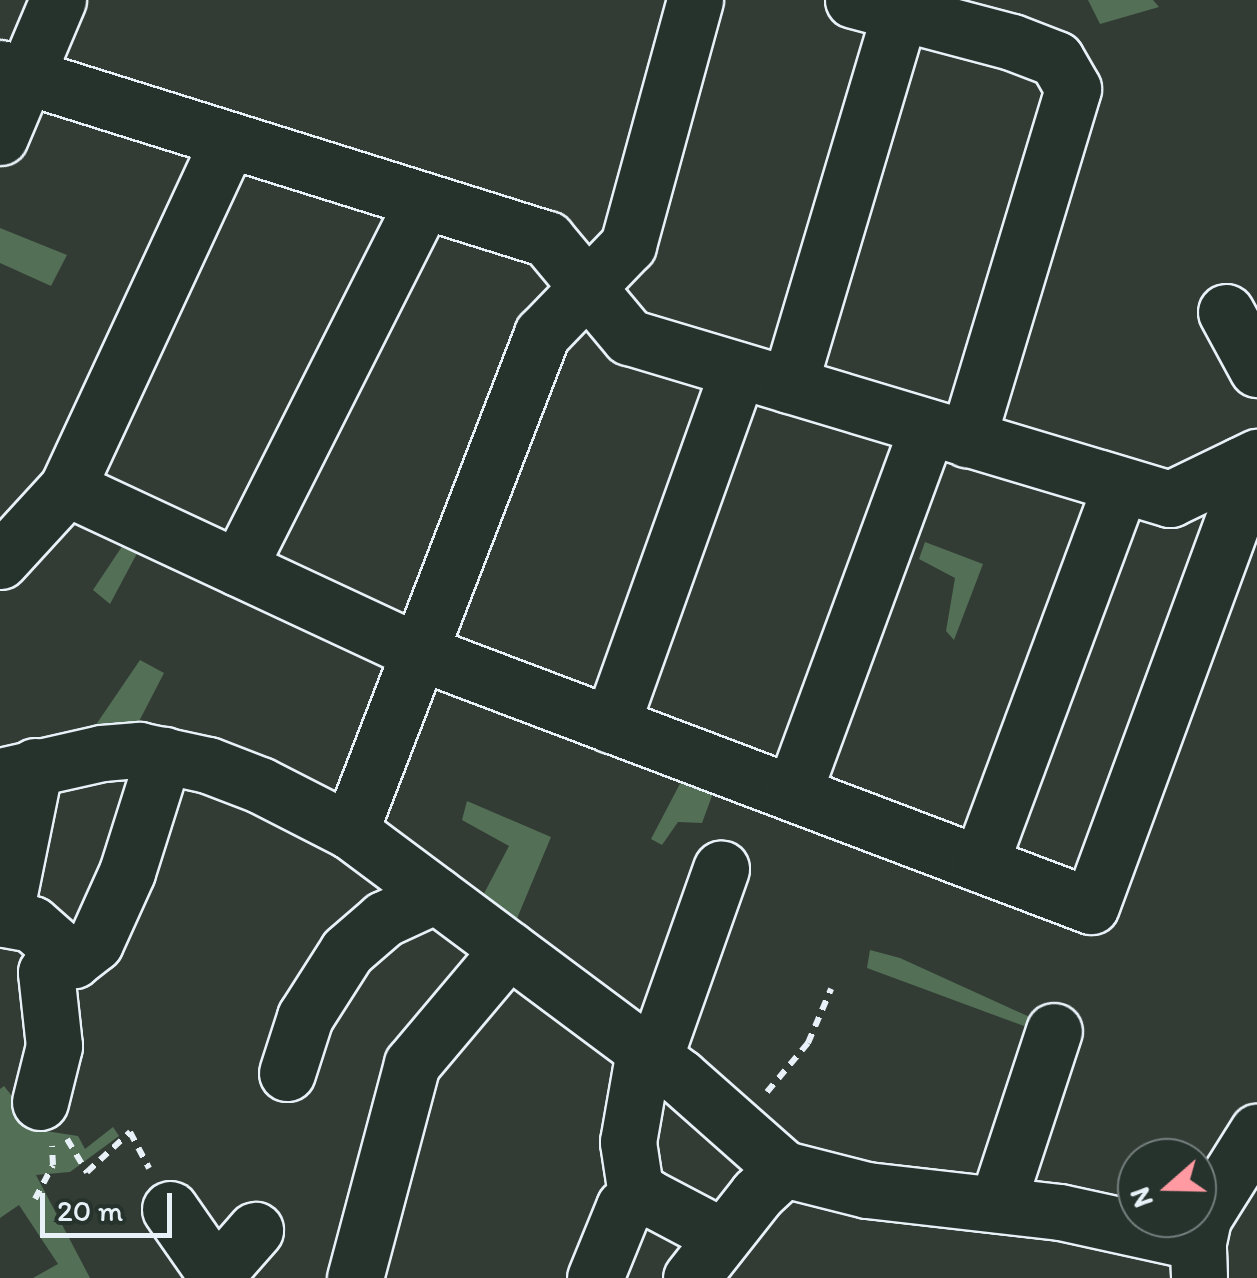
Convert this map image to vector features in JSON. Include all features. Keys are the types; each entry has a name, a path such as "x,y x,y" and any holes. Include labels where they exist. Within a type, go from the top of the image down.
{"street":[{"path":"0,138 12,73 58,0"},
{"path":"350,830 542,334 628,245 695,0"},
{"path":"789,385 877,6 1012,42 1056,59 1073,89 947,433 793,793"},
{"path":"12,73 547,239 630,337 1170,499 1248,461"},
{"path":"0,561 67,488 228,141"},
{"path":"238,568 423,201"},
{"path":"1217,304 1257,370"},
{"path":"611,725 738,370"},
{"path":"67,488 419,652 1091,906 1239,503 1248,461"},
{"path":"980,864 1121,485"},
{"path":"68,956 32,924 4,918 17,771 120,752 164,756 208,765 260,785 350,830 649,1054 784,1169 867,1190 1060,1212 1199,1260 1212,1202 1257,1132"},
{"path":"51,1117 54,1046 46,972 95,943 127,872 164,756"},
{"path":"636,1201 628,1142 649,1054 721,869"},
{"path":"288,1073 305,1018 348,951 384,919 436,895"},
{"path":"355,1278 412,1064 509,949"},
{"path":"997,1204 1054,1031"},
{"path":"595,1278 624,1207 646,1196 664,1203 706,1257 784,1169"},
{"path":"170,1209 214,1277 255,1230"}],"path":[{"path":"738,1128 808,1043 831,990"},
{"path":"51,1117 88,1172 130,1132 170,1209"}],"green space":[{"path":"1088,0 1153,0 1159,7 1100,24"},
{"path":"0,228 67,255 51,286 0,263"},
{"path":"129,536 142,544 110,604 93,590"},
{"path":"925,542 983,564 954,640 946,631 955,578 919,559"},
{"path":"140,660 164,673 133,733 91,732"},
{"path":"684,776 716,785 702,823 678,822 662,845 651,839"},
{"path":"467,801 551,837 513,928 478,905 509,846 462,820"},
{"path":"870,950 900,958 1043,1023 1040,1032 867,968"},
{"path":"4,1086 39,1130 78,1136 85,1149 113,1127 119,1136 70,1172 36,1175 90,1278 33,1278 58,1264 19,1205 0,1218 0,1089"}]}
